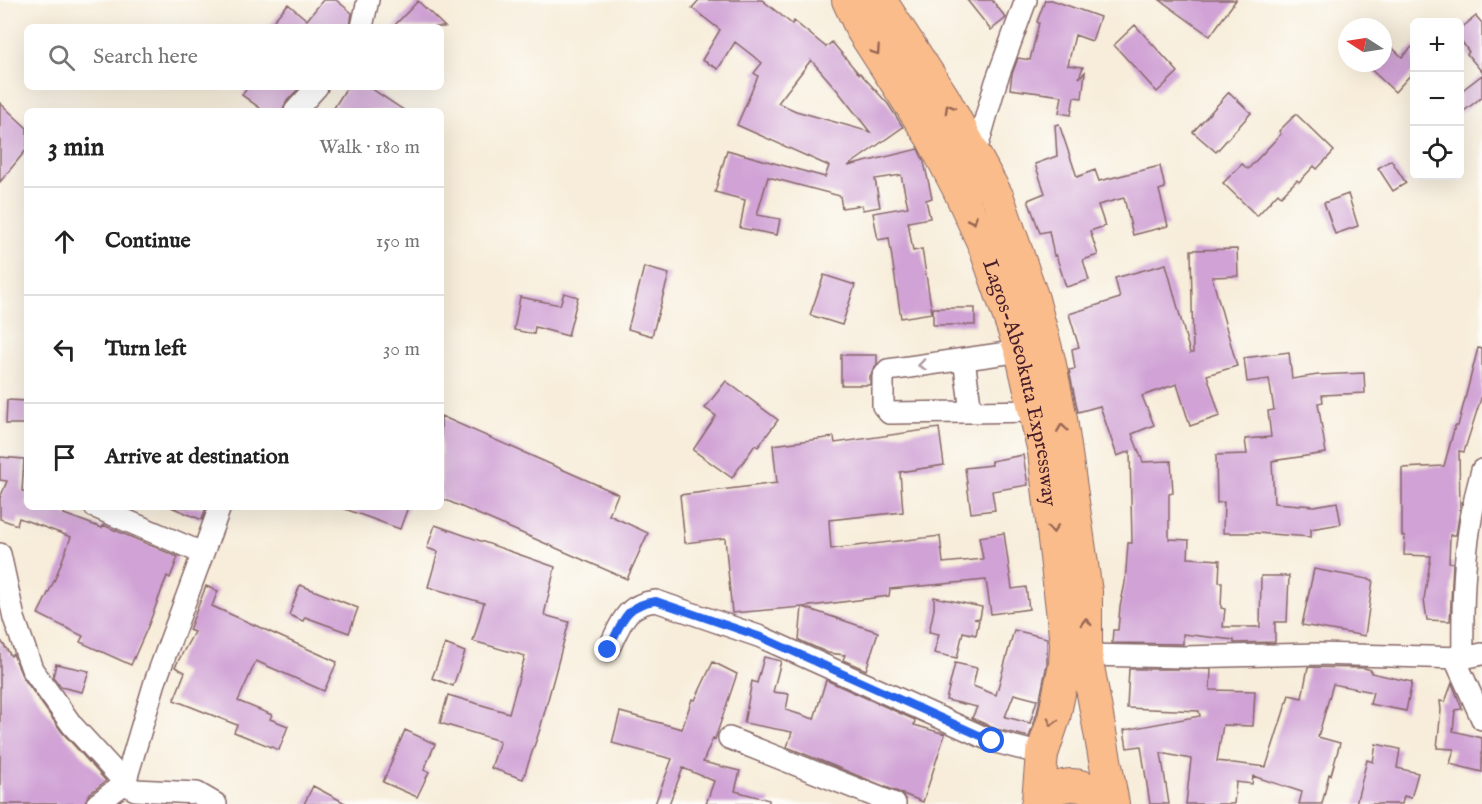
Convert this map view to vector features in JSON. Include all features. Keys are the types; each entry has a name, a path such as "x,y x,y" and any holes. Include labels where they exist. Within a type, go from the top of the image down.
{"highway":[{"name":"Lagos-Abeokuta Expressway","path":"848,0 862,30 932,138 958,188 984,245 1021,351 1036,411 1044,452 1066,644 1065,664 1054,718 1042,754 1038,803"},
{"name":"Lagos-Abeokuta Expressway","path":"880,0 944,97 998,198 1034,299 1061,418 1086,592 1086,655 1113,804"},
{"path":"1038,803 1051,790 1069,785 1084,787 1100,796 1108,804"}],"street":[{"path":"363,24 368,0"},
{"path":"975,155 996,82 1026,0"},
{"path":"298,108 314,90"},
{"path":"1021,351 888,370 883,377 883,406 889,412 1036,411"},
{"path":"964,359 971,412"},
{"path":"1482,470 1466,547 1462,603 1466,656 1482,719"},
{"path":"102,510 202,553"},
{"path":"133,792 155,682 219,510"},
{"path":"0,554 14,618 32,669 72,725 133,792"},
{"path":"608,650 627,614 642,603 656,601 761,637 992,741 1042,754"},
{"path":"1086,655 1466,656"},
{"path":"729,738 894,804"},
{"path":"97,804 133,792 196,793 216,804"}],"building":[{"path":"323,0 336,0 352,13 350,24 271,24 288,4 307,20"},
{"path":"699,0 762,0 792,24 794,21 826,47 832,42 888,104 903,127 848,166 918,149 924,162 932,198 926,200 930,218 908,222 913,251 922,249 932,313 901,318 889,238 878,240 873,213 908,207 901,175 875,179 880,207 863,210 862,205 842,208 840,196 768,177 757,215 780,219 777,235 740,228 745,200 715,192 727,150 825,177 829,166 737,125 758,76 754,73 762,63 735,42 718,69 702,60 720,30 692,8","holes":["811,60 870,132 796,111 778,103"]},
{"path":"967,0 992,0 1006,18 991,30"},
{"path":"1045,0 1052,0 1100,17 1092,41 1075,35 1068,65 1083,67 1079,78 1085,72 1082,98 1074,97 1071,115 1059,113 1062,96 1010,89 1012,74 1018,58 1030,60 1039,23 1037,22"},
{"path":"1160,0 1236,0 1210,36"},
{"path":"418,1 442,24 396,24"},
{"path":"1476,16 1482,23 1482,72 1467,54 1469,52 1464,45 1464,26"},
{"path":"1135,25 1178,72 1157,92 1114,45"},
{"path":"1392,48 1402,57 1410,49 1410,75 1395,92 1374,72 1392,72"},
{"path":"1482,75 1482,97 1464,111 1464,89"},
{"path":"246,90 297,90 286,102 284,108 260,108 242,95"},
{"path":"345,90 374,90 400,108 334,108"},
{"path":"1229,92 1251,113 1216,152 1193,132"},
{"path":"0,103 24,125 24,153 0,182"},
{"path":"1296,114 1334,151 1317,169 1314,166 1281,196 1278,193 1257,216 1223,183 1242,164 1248,169 1281,134 1279,131"},
{"path":"1059,124 1077,177 1095,170 1099,181 1160,166 1165,188 1159,190 1168,226 1133,235 1124,198 1098,205 1105,226 1090,231 1098,255 1083,260 1089,280 1066,287 1056,255 1054,256 1049,231 1040,233 1028,200 1045,193 1035,164 1057,156 1055,125"},
{"path":"1391,160 1406,183 1393,191 1378,168"},
{"path":"1348,194 1358,226 1335,234 1324,203"},
{"path":"1237,249 1238,276 1212,277 1237,366 1207,375 1220,416 1190,426 1177,384 1142,396 1154,425 1132,434 1143,462 1171,461 1173,493 1169,494 1169,539 1189,540 1188,558 1220,560 1221,608 1225,609 1223,627 1260,627 1261,576 1289,576 1287,622 1275,622 1275,642 1234,643 1234,640 1183,634 1183,644 1112,643 1113,630 1118,630 1128,543 1132,543 1130,451 1117,456 1100,406 1078,412 1069,370 1075,369 1072,349 1079,347 1069,314 1120,298 1115,278 1166,264 1190,353 1193,353 1191,250"},
{"path":"644,267 669,274 652,336 628,329"},
{"path":"824,275 855,285 842,325 810,315"},
{"path":"564,293 578,297 568,336 535,327 534,334 514,330 520,297 560,305"},
{"path":"933,308 975,308 975,325 933,325"},
{"path":"1478,348 1482,349 1482,395 1464,452 1459,451 1460,510 1456,535 1450,535 1449,562 1453,563 1450,621 1427,620 1424,599 1431,556 1404,555 1402,468 1444,466 1455,426 1458,426"},
{"path":"1289,352 1292,379 1318,375 1364,373 1365,393 1322,395 1323,402 1318,403 1326,453 1272,461 1274,503 1314,506 1337,502 1341,524 1311,529 1311,537 1223,533 1224,502 1217,503 1216,455 1247,454 1245,439 1271,437 1268,411 1274,410 1269,379 1247,382 1244,358"},
{"path":"841,355 877,355 877,364 870,376 870,385 841,385"},
{"path":"726,381 778,420 758,447 755,445 732,478 693,450 716,416 705,408"},
{"path":"7,400 24,401 24,424 6,424"},
{"path":"444,417 618,494 609,515 648,533 627,579 444,499"},
{"path":"939,428 944,465 900,472 903,512 829,520 831,549 940,536 943,563 983,559 979,537 1004,533 1012,589 1026,587 1029,609 991,614 986,580 890,589 889,596 803,607 878,632 866,670 843,660 845,655 828,653 799,640 802,607 732,613 725,538 685,543 680,495 777,483 773,445 834,437 835,443"},
{"path":"1023,455 1028,485 992,491 995,510 971,513 965,468 992,465 991,461"},
{"path":"0,457 24,459 22,491 24,491 24,510 65,510 64,514 102,528 103,525 178,557 170,578 167,576 131,665 80,642 83,636 38,614 55,579 71,537 19,518 17,525 0,519 0,498 7,481 0,480"},
{"path":"178,510 205,510 202,520"},
{"path":"348,510 407,510 400,529"},
{"path":"435,525 555,567 544,615 569,622 540,729 523,779 491,768 500,741 440,723 448,695 509,713 525,656 473,641 484,603 428,587 438,552 427,548"},
{"path":"1314,569 1373,580 1365,636 1302,625"},
{"path":"300,585 358,608 349,633 305,617 303,621 289,615"},
{"path":"206,586 218,591 212,606 337,662 324,691 256,661 238,701 272,715 270,719 288,726 279,750 234,732 237,725 174,700 185,672 175,667 194,632 189,630"},
{"path":"934,597 982,607 980,618 974,619 979,620 976,635 963,632 957,658 934,653 939,634 929,632"},
{"path":"1014,630 1047,638 1047,664 1037,713 1029,737 996,729 972,718 977,707 946,700 955,663 977,668 973,686 996,695","holes":["1014,694 1037,700 1030,723 1005,717"]},
{"path":"0,639 11,656 13,654 22,676 62,732 106,781 89,794 84,804 0,804"},
{"path":"445,644 465,652 453,686 432,678"},
{"path":"764,657 781,661 773,692 789,694 786,710 814,719 826,680 915,720 914,725 945,734 923,802 787,747 792,732 744,723 752,681 757,683"},
{"path":"713,662 737,674 715,739 713,738 703,762 740,771 735,791 769,800 769,804 706,804 714,781 683,768 669,804 655,804 672,759 612,743 620,712 682,729 692,699 695,700"},
{"path":"56,664 89,671 82,692 61,687 53,677"},
{"path":"1308,667 1364,668 1371,670 1371,673 1412,682 1406,711 1370,704 1373,692 1333,684 1318,737 1340,743 1322,804 1299,804 1302,792 1253,776 1252,784 1236,782 1234,804 1186,804 1191,759 1161,753 1169,804 1150,804 1141,746 1127,748 1124,730 1200,716 1199,711 1127,708 1129,669 1211,669 1210,690 1255,691 1253,726 1223,725 1217,761 1266,767 1289,695 1302,698"},
{"path":"1452,683 1462,709 1455,710 1453,731 1482,738 1482,772 1450,764 1454,749 1437,748 1440,701 1445,702"},
{"path":"405,730 435,744 424,770 429,772 417,797 383,782"},
{"path":"1376,744 1400,749 1397,768 1418,773 1411,798 1404,796 1402,804 1356,804 1367,760 1373,762"},
{"path":"313,786 347,804 304,804"}],"route":[{"path":"608,650 627,614 642,603 656,601 761,637 992,741"}]}
